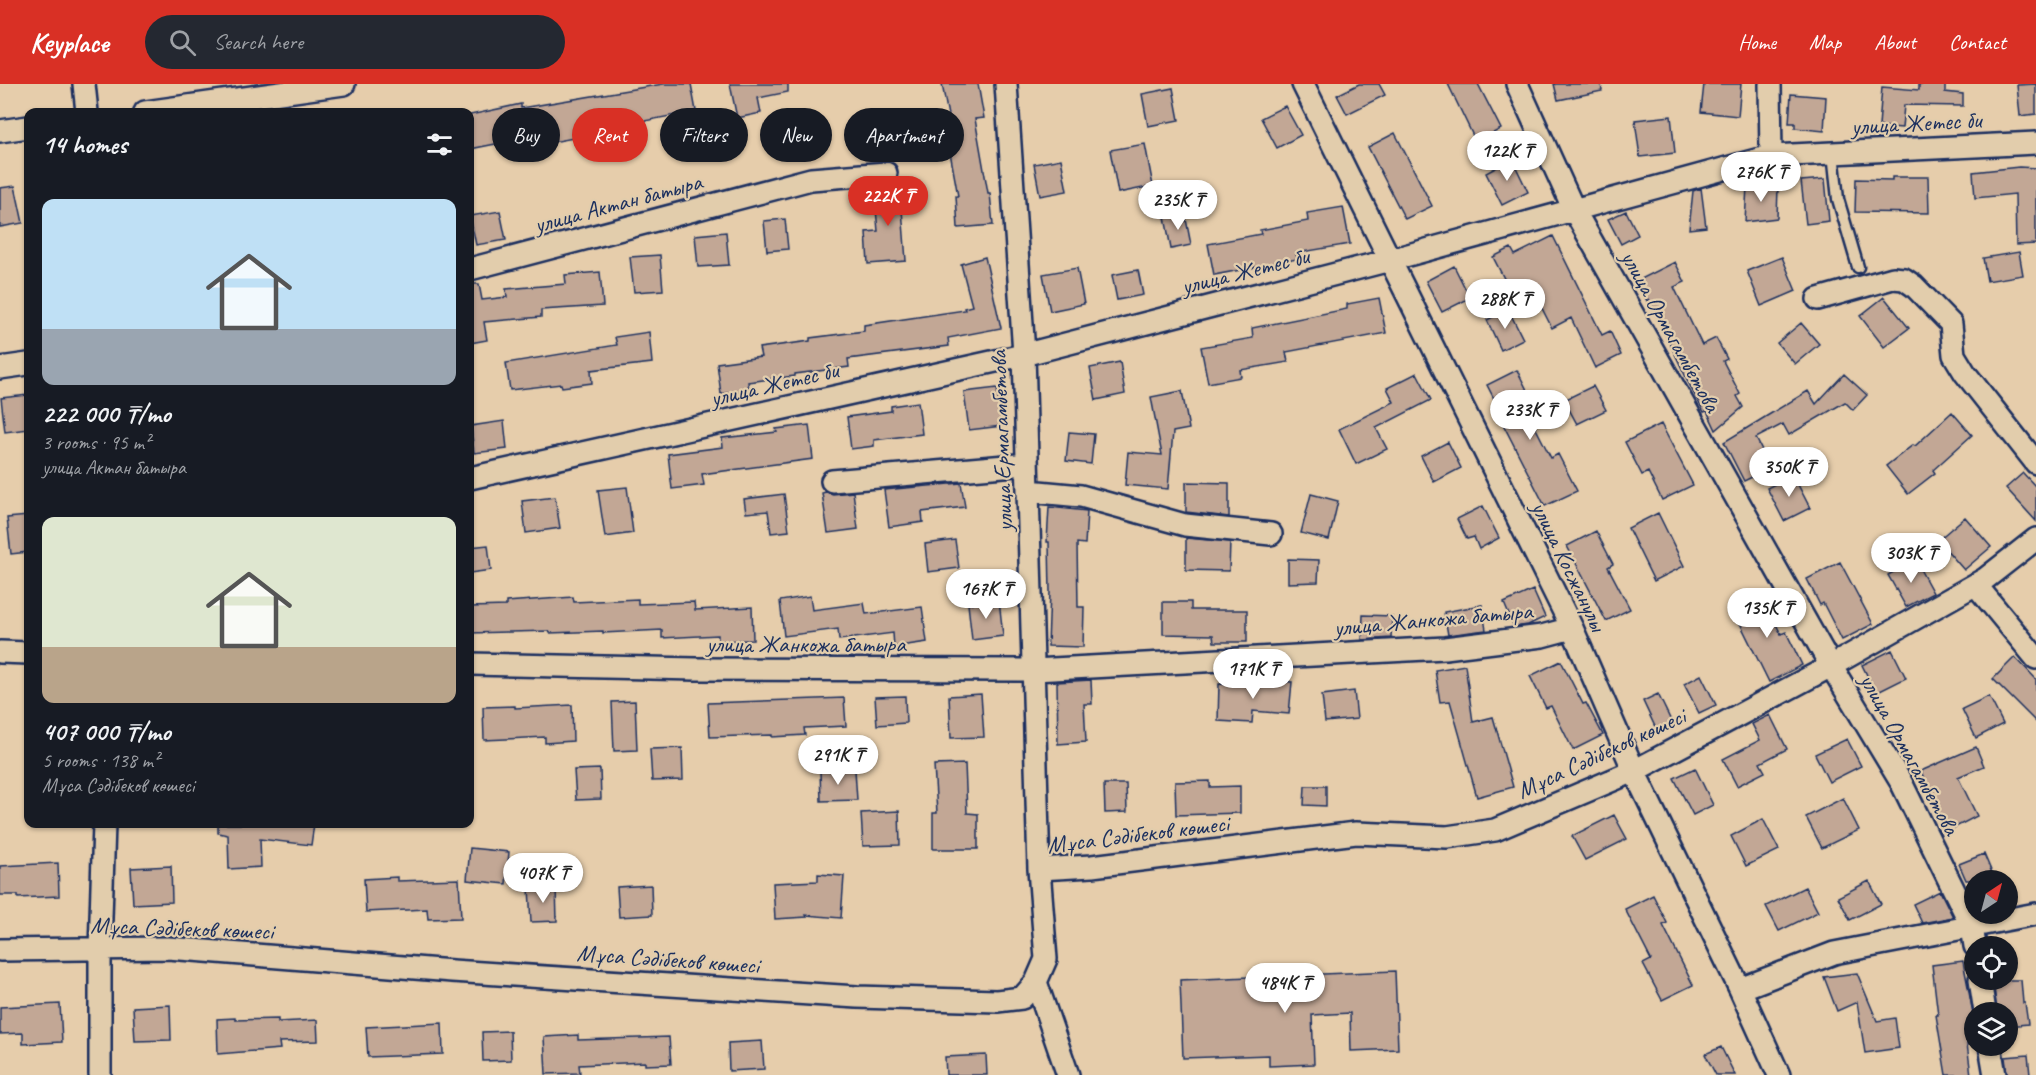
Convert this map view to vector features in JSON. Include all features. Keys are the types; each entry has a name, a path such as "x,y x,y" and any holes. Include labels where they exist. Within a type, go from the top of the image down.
{"street":[{"path":"84,84 87,108"},
{"path":"173,108 344,84"},
{"name":"улица Ермагамбетова","path":"1006,84 1024,354 1039,869"},
{"name":"улица Косжанулы","path":"1303,84 1572,628 1634,771 1740,989 1779,1075"},
{"name":"улица Ормагамбетова","path":"1517,84 1574,210 1831,666 1901,782 1974,936"},
{"path":"1770,84 1771,156"},
{"path":"0,131 24,128"},
{"name":"улица Жетес би","path":"474,477 1024,354 1390,260 1771,156 2036,143"},
{"name":"улица Актан батыра","path":"474,268 812,178 886,173"},
{"path":"1818,299 1893,278 1904,279 1914,286 1951,324 1954,355 2036,463"},
{"path":"0,368 24,365"},
{"path":"832,481 1027,464"},
{"path":"1028,491 1081,496 1185,525 1271,534"},
{"name":"Мұса Сәдібеков көшесі","path":"0,950 168,948 474,972 857,997 998,1001 1022,998 1036,982 1046,959 1039,869 1092,866 1356,833 1447,837 1495,830 1634,771 1831,666 1976,585 2036,539"},
{"path":"1976,585 2036,658"},
{"name":"улица Жанкожа батыра","path":"474,664 696,669 1034,670 1445,648 1542,636 1572,628"},
{"path":"0,652 24,653"},
{"path":"100,1075 100,949 104,828"},
{"path":"1977,936 2036,914"},
{"path":"1740,989 1834,953 1964,938"},
{"path":"1036,982 1068,1075"},
{"path":"1992,1056 1995,1075"}],"lane":[{"path":"1833,153 1838,199 1858,267"}],"building":[{"path":"663,84 691,84 695,108 660,108 660,118 648,120 648,108 572,108 572,138 560,141 560,108 521,108"},
{"path":"730,84 788,84 788,92 758,98 760,113 748,116 748,108 735,108"},
{"path":"942,84 978,84 984,118 975,119 988,193 990,193 993,225 958,228 956,196 958,196 952,162 964,162 964,108 947,108"},
{"path":"1359,84 1379,84 1385,95 1347,114 1337,95"},
{"path":"1448,84 1478,84 1501,129 1476,142"},
{"path":"1554,84 1601,84 1602,91 1558,100"},
{"path":"1704,84 1741,84 1738,116 1701,112"},
{"path":"1919,84 1945,84 1945,92 1963,94 1963,106 1904,105 1902,128 1879,126 1882,87 1919,90"},
{"path":"2036,84 2036,114 2020,116 2017,85"},
{"path":"1173,88 1179,120 1148,126 1142,94"},
{"path":"1791,94 1826,97 1824,131 1795,128 1795,123 1789,123"},
{"path":"521,104 521,108 502,108"},
{"path":"1285,106 1301,135 1277,148 1261,118"},
{"path":"492,110 492,145 474,148 474,114"},
{"path":"1671,116 1675,153 1640,157 1635,120"},
{"path":"1395,133 1432,206 1405,219 1368,147"},
{"path":"1145,144 1153,186 1118,193 1110,150"},
{"path":"1061,159 1067,191 1040,196 1034,164"},
{"path":"1512,159 1528,192 1502,205 1486,173"},
{"path":"2019,167 2036,168 2036,244 2016,245 2015,194 1975,198 1973,172"},
{"path":"1892,177 1928,177 1929,213 1855,212 1856,179 1892,180"},
{"path":"1825,179 1829,221 1806,224 1801,181"},
{"path":"902,184 906,261 868,264 866,232 878,231 874,187"},
{"path":"15,186 23,223 0,227 0,188"},
{"path":"1747,186 1778,187 1777,218 1745,222"},
{"path":"1701,188 1706,227 1689,229 1693,191"},
{"path":"1343,207 1350,244 1296,253 1297,259 1214,275 1208,244 1261,234 1260,230 1308,221 1307,213"},
{"path":"500,211 506,240 476,245 474,215"},
{"path":"1626,211 1638,235 1621,244 1608,219"},
{"path":"1185,214 1191,245 1171,249 1165,217"},
{"path":"785,219 788,249 767,251 764,221"},
{"path":"726,232 729,265 698,267 695,235"},
{"path":"1553,236 1602,335 1610,331 1621,355 1595,368 1571,318 1552,328 1529,283 1511,292 1493,257 1511,248 1515,255"},
{"path":"2019,252 2023,275 1987,281 1983,258"},
{"path":"660,255 663,290 634,292 630,257"},
{"path":"985,257 1001,328 948,338 949,346 848,359 849,367 748,382 749,390 721,394 717,363 761,357 759,348 864,331 864,325 965,310 964,308 972,306 961,264"},
{"path":"1782,257 1796,291 1761,306 1747,271"},
{"path":"1675,262 1685,282 1674,287 1702,345 1716,338 1727,359 1723,361 1740,394 1737,396 1743,407 1716,430 1707,411 1704,412 1692,390 1649,299 1647,301 1637,281"},
{"path":"1454,266 1470,298 1442,312 1426,281"},
{"path":"1077,268 1084,304 1050,311 1043,274"},
{"path":"1138,270 1143,295 1117,300 1112,275"},
{"path":"600,272 603,306 541,310 541,317 484,322 487,340 474,342 474,284 479,284 482,300 507,297 506,289 566,284 565,275"},
{"path":"1884,297 1909,328 1884,347 1860,316"},
{"path":"1379,298 1386,333 1286,352 1288,362 1240,370 1241,377 1208,383 1201,347 1253,338 1252,328 1347,309 1347,304"},
{"path":"1508,309 1523,339 1501,350 1487,320"},
{"path":"1801,323 1819,344 1795,364 1777,343"},
{"path":"649,332 652,363 591,370 592,383 510,390 506,363 617,345 615,337"},
{"path":"1120,362 1125,394 1096,400 1090,368"},
{"path":"1517,370 1530,396 1522,401 1551,458 1558,454 1577,491 1545,506 1502,422 1505,420 1487,385"},
{"path":"1417,373 1431,400 1376,428 1387,449 1356,464 1339,429 1394,402 1387,388"},
{"path":"1844,374 1867,395 1853,410 1845,402 1789,435 1783,424 1756,438 1771,468 1744,481 1724,442 1808,391 1816,404"},
{"path":"1593,386 1606,410 1577,424 1564,400"},
{"path":"997,388 1002,426 969,430 964,392"},
{"path":"1182,391 1189,429 1173,432 1168,489 1125,485 1128,452 1162,455 1151,397"},
{"path":"24,395 24,430 5,432 1,398"},
{"path":"918,402 922,434 874,440 874,446 851,449 847,417 891,411 891,406"},
{"path":"1952,412 1972,435 1933,470 1935,473 1908,494 1886,466 1913,445 1915,446"},
{"path":"504,421 507,449 474,453 474,426"},
{"path":"1661,424 1693,485 1662,500 1648,472 1642,475 1625,442"},
{"path":"809,425 813,459 702,474 704,485 672,489 668,454 723,447 722,438 777,432 776,429"},
{"path":"1069,432 1094,434 1091,464 1066,461"},
{"path":"1448,442 1461,468 1434,482 1421,456"},
{"path":"2023,473 2036,487 2036,521 2006,488"},
{"path":"1793,475 1810,508 1784,521 1767,488"},
{"path":"1186,482 1229,483 1229,517 1186,512"},
{"path":"961,483 965,507 922,512 923,522 889,527 884,490"},
{"path":"627,487 633,533 605,537 598,490"},
{"path":"853,492 858,529 828,533 822,493 833,494"},
{"path":"784,494 789,531 771,533 768,511 746,513 744,499"},
{"path":"1311,494 1338,501 1329,540 1301,533"},
{"path":"555,497 560,528 526,533 522,501"},
{"path":"1483,506 1499,538 1479,549 1474,537 1467,539 1457,519"},
{"path":"1049,507 1087,511 1085,544 1077,543 1078,607 1084,607 1083,647 1048,646"},
{"path":"1658,513 1684,566 1654,581 1628,528"},
{"path":"24,516 24,552 11,554 7,518"},
{"path":"1965,517 1991,547 1964,570 1938,540"},
{"path":"1596,531 1613,564 1608,567 1630,609 1606,621 1567,546"},
{"path":"1186,538 1230,542 1229,571 1186,570"},
{"path":"955,540 959,568 928,572 925,544"},
{"path":"488,545 491,570 474,572 474,547"},
{"path":"1288,559 1319,560 1318,582 1288,583"},
{"path":"1915,560 1933,593 1906,607 1888,575"},
{"path":"1840,562 1873,624 1842,640 1823,603 1820,605 1807,579"},
{"path":"1533,590 1545,617 1528,625 1514,627 1504,603"},
{"path":"1761,595 1781,634 1786,632 1802,665 1769,682 1733,609"},
{"path":"810,596 812,610 864,603 866,614 922,607 927,642 894,647 893,633 839,640 838,629 784,636 780,601"},
{"path":"573,597 574,602 638,599 638,604 694,602 695,610 752,607 753,640 718,641 718,635 662,638 662,630 603,633 603,631 474,633 474,607 506,606 506,602"},
{"path":"999,600 1003,636 972,640 968,604"},
{"path":"1163,602 1191,602 1191,610 1247,610 1247,642 1214,642 1213,635 1163,634"},
{"path":"1482,605 1486,630 1448,635 1444,612"},
{"path":"1363,615 1392,616 1391,638 1362,640"},
{"path":"1892,650 1906,678 1876,693 1862,665"},
{"path":"2015,657 2036,679 2036,722 1993,679"},
{"path":"1561,661 1583,704 1586,703 1603,735 1573,750 1551,706 1546,708 1530,676"},
{"path":"1465,665 1473,722 1493,717 1513,787 1477,797 1450,701 1440,702 1435,670"},
{"path":"1701,675 1716,705 1699,713 1684,684"},
{"path":"1091,680 1092,704 1084,704 1086,742 1058,744 1057,682"},
{"path":"1265,680 1292,682 1289,714 1253,711 1252,723 1218,721 1219,684 1264,685"},
{"path":"1354,691 1357,719 1325,722 1322,695"},
{"path":"981,694 984,737 951,738 949,696"},
{"path":"1658,694 1673,725 1658,733 1643,701"},
{"path":"905,696 906,723 877,725 875,697"},
{"path":"1989,696 2003,724 1976,738 1962,709"},
{"path":"844,698 846,726 804,728 805,735 710,737 708,703"},
{"path":"635,701 637,750 614,751 612,702"},
{"path":"572,705 573,741 545,743 545,737 484,740 483,707"},
{"path":"1770,715 1787,749 1760,763 1765,772 1737,786 1723,759 1760,740 1752,724"},
{"path":"1847,739 1861,766 1829,782 1815,754"},
{"path":"1976,747 1984,766 1958,777 1977,816 1948,831 1921,771"},
{"path":"682,748 683,780 652,781 650,749"},
{"path":"965,764 967,813 978,814 978,849 933,849 933,813 937,813 934,765"},
{"path":"1695,768 1713,805 1693,815 1674,778"},
{"path":"600,769 601,799 576,800 574,770"},
{"path":"855,770 857,800 821,801 820,771"},
{"path":"1210,781 1210,787 1240,786 1240,813 1176,815 1175,782"},
{"path":"1104,784 1126,784 1127,812 1105,813"},
{"path":"1305,786 1326,786 1326,806 1304,805"},
{"path":"1843,798 1859,830 1822,848 1806,817"},
{"path":"899,811 900,845 863,846 861,813"},
{"path":"1614,815 1627,839 1585,860 1572,836"},
{"path":"1763,819 1779,850 1746,866 1731,836"},
{"path":"218,828 313,828 311,845 260,839 261,867 229,869 228,835 218,833"},
{"path":"470,848 509,852 506,884 467,880"},
{"path":"1984,854 1991,870 1964,870 1964,875 1959,864"},
{"path":"58,863 59,896 18,898 18,895 0,895 0,866"},
{"path":"171,866 172,902 133,904 131,868"},
{"path":"818,874 844,876 841,918 806,915 807,917 775,919 773,883 818,881"},
{"path":"397,877 397,881 459,879 461,918 428,919 427,909 366,912 364,879"},
{"path":"1869,881 1881,904 1850,920 1838,897"},
{"path":"651,885 652,915 619,917 617,887"},
{"path":"556,887 557,921 531,922 529,888"},
{"path":"1805,887 1818,912 1779,931 1766,906"},
{"path":"1940,891 1953,917 1922,923 1913,904"},
{"path":"1653,895 1667,923 1663,925 1693,985 1662,1000 1643,964 1651,960 1625,909"},
{"path":"1963,961 1964,990 1969,990 1971,1002 1964,1002 1964,1056 1969,1056 1971,1075 1946,1075 1936,1015 1938,1015 1932,965"},
{"path":"1395,971 1398,1049 1351,1051 1350,1013 1312,1015 1314,1064 1269,1066 1269,1055 1183,1058 1180,980"},
{"path":"1857,973 1877,1021 1895,1018 1899,1048 1865,1053 1857,1002 1837,1011 1824,977"},
{"path":"2018,980 2021,980 2028,1024 2018,1025 2018,1002 1996,1002 1994,990 2018,990"},
{"path":"60,1004 62,1042 23,1044 23,1033 0,1034 0,1007"},
{"path":"170,1005 171,1040 135,1041 133,1007"},
{"path":"235,1018 235,1020 278,1019 278,1022 317,1020 318,1041 279,1042 280,1049 218,1054 217,1019"},
{"path":"442,1023 443,1054 368,1057 366,1027"},
{"path":"510,1031 511,1060 483,1061 482,1032"},
{"path":"578,1035 578,1040 669,1037 671,1064 645,1065 645,1062 579,1065 580,1073 546,1074 544,1037"},
{"path":"762,1041 764,1069 729,1071 728,1043"},
{"path":"1721,1047 1735,1075 1716,1075 1705,1054"},
{"path":"986,1055 987,1075 946,1075 945,1057"},
{"path":"2028,1055 2030,1075 2007,1075 2005,1057"}]}
